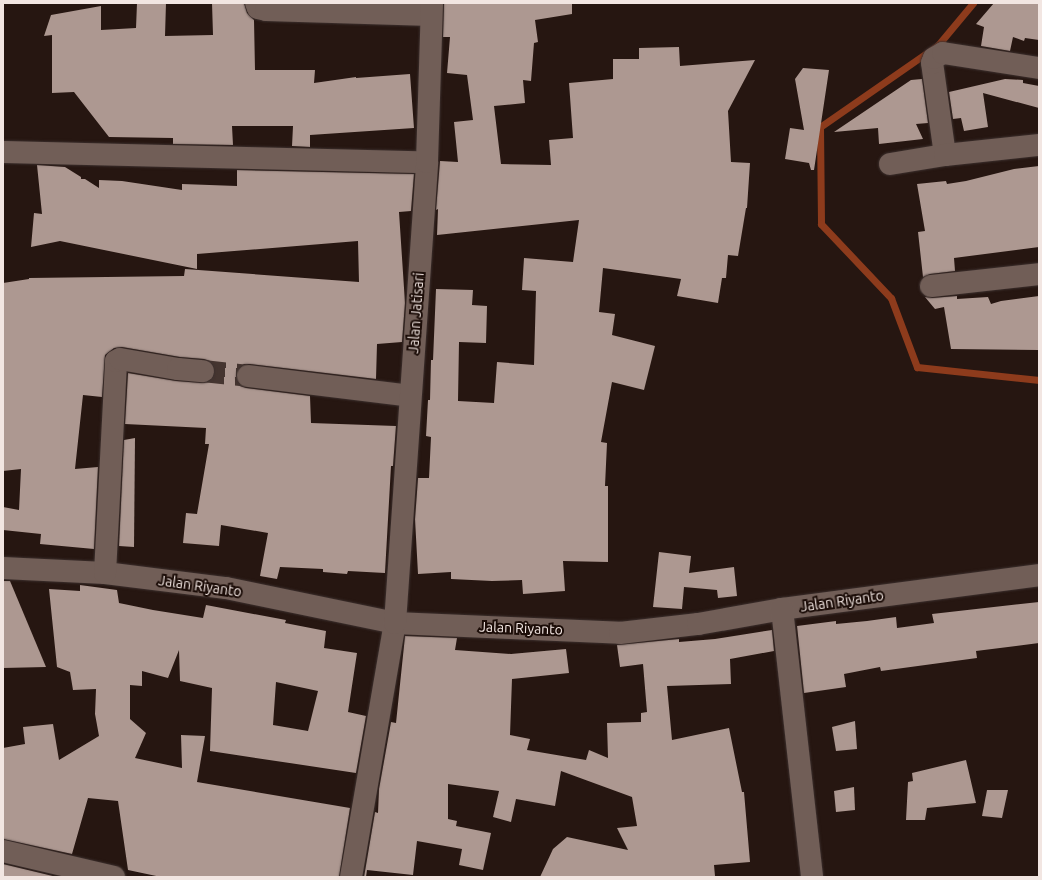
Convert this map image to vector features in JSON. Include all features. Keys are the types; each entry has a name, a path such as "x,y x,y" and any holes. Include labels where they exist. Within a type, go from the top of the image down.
{"street":[{"path":"256,3 258,8 266,10 432,9"},
{"name":"Jalan Jatisari","path":"351,877 395,623 427,162 432,9"},
{"path":"945,155 932,63 934,58 943,53 1039,68"},
{"path":"890,164 945,155 1039,145"},
{"path":"3,152 427,162"},
{"path":"931,286 1039,274"},
{"path":"106,573 116,363 120,359 178,369 202,371"},
{"path":"248,376 410,396"},
{"name":"Jalan Riyanto","path":"3,568 106,573 226,588 395,623 620,633 698,624 782,609 1039,575"},
{"path":"782,609 812,877"},
{"path":"3,851 114,877"}],"building":[{"path":"137,3 166,3 165,36 213,35 212,3 244,3 247,13 254,20 255,70 315,70 314,83 356,77 410,74 414,128 310,135 310,147 292,146 293,126 232,126 233,145 173,144 173,138 109,137 74,92 52,93 52,35 44,36 51,15 101,6 101,30 136,28"},
{"path":"444,3 572,3 572,14 535,20 538,42 534,43 531,81 523,80 525,103 494,106 501,164 551,165 549,140 573,138 569,83 613,79 613,59 639,59 639,48 679,47 680,66 755,60 728,111 731,162 750,163 747,208 738,256 728,255 726,278 722,278 718,303 677,296 681,279 603,268 599,312 615,314 612,335 655,346 644,390 612,382 601,442 607,443 605,486 608,486 608,562 563,561 565,591 523,594 522,580 492,581 451,579 451,572 418,574 415,519 418,478 429,478 431,437 426,436 428,400 430,400 431,360 433,360 436,289 473,290 472,305 487,306 486,343 459,342 458,401 494,403 497,362 534,365 536,291 522,290 524,258 573,262 579,220 437,235 438,209 436,210 440,161 458,162 454,122 473,120 467,75 447,73 450,37 443,37"},
{"path":"994,3 1039,3 1039,40 1025,38 1024,41 1013,37 1010,51 981,46 984,27 976,24"},
{"path":"803,68 829,70 814,170 811,170 809,163 785,159 790,128 804,130 795,79"},
{"path":"922,79 928,123 916,124 923,139 879,144 878,128 834,132 911,80"},
{"path":"1005,79 1023,80 1023,83 1039,86 1039,108 983,93 988,127 964,131 961,118 953,119 949,92"},
{"path":"37,165 65,167 81,177 81,179 85,179 99,188 99,180 122,181 182,190 182,184 237,186 237,170 414,174 411,211 399,212 405,303 402,342 377,344 376,379 250,364 244,364 238,368 236,375 240,386 246,388 310,396 311,423 396,426 393,466 391,466 385,573 348,571 347,574 323,572 323,569 280,567 277,579 260,576 268,533 221,525 219,546 183,543 186,513 197,514 209,444 205,444 206,428 125,424 128,373 176,381 202,383 209,382 213,378 215,372 214,366 210,361 204,359 180,357 122,347 114,348 105,355 102,397 83,395 75,469 98,467 94,549 40,544 41,534 3,530 3,507 19,510 21,469 3,471 3,283 29,278 184,276 185,269 359,282 358,241 197,254 197,269 60,241 31,247 34,213 42,214"},
{"path":"1039,166 1039,247 954,258 955,271 930,274 923,277 918,232 925,231 917,184 946,181 947,184 966,181 1014,169"},
{"path":"957,296 957,299 988,297 991,304 1001,301 1039,296 1039,350 951,349 944,307 935,309 925,297 932,298"},
{"path":"135,438 134,547 119,546 124,440"},
{"path":"659,552 691,556 689,573 734,567 737,596 718,598 717,590 684,587 682,609 653,607"},
{"path":"3,581 10,581 46,667 3,668"},
{"path":"80,585 117,590 119,603 203,618 206,605 286,620 285,623 326,631 324,648 357,653 348,712 366,716 356,773 210,751 212,688 180,681 179,650 168,678 142,671 142,686 130,685 130,719 146,733 135,758 182,768 181,735 205,736 197,782 350,808 339,877 161,877 128,870 118,801 88,798 72,854 3,839 3,748 25,744 23,727 53,724 59,760 99,736 95,714 96,689 73,690 70,672 57,667 49,589 80,591","holes":["276,682 318,691 308,731 273,725"]},
{"path":"1039,602 1039,643 976,651 977,658 881,671 880,667 844,674 846,687 804,693 797,626 836,621 836,624 896,617 897,628 934,623 932,614"},
{"path":"772,630 774,651 730,659 731,684 667,686 672,740 729,728 742,792 744,792 750,862 714,865 715,876 540,877 553,849 567,837 628,850 617,828 637,826 632,797 561,771 555,806 516,799 511,822 493,817 499,791 448,784 448,819 457,821 456,826 491,833 483,870 459,865 462,849 417,841 413,875 367,870 366,877 364,877 375,812 378,813 379,789 391,722 396,723 405,636 457,638 455,650 511,654 566,649 569,673 512,679 510,735 530,739 527,750 586,760 589,750 608,758 607,723 641,722 641,713 647,712 643,664 620,667 617,645 679,639 679,642 715,639"},
{"path":"855,721 857,749 836,751 832,727"},
{"path":"966,760 976,803 927,808 925,820 906,820 908,782 913,781 912,773"},
{"path":"854,787 855,810 836,812 834,791"},
{"path":"987,790 1008,790 1002,818 982,816"},
{"path":"3,864 57,877 3,877"}],"waterway":[{"path":"973,3 938,45 820,127 821,224 891,298 917,367 1039,380"}],"tunnel":[{"path":"203,371 248,376"}]}
